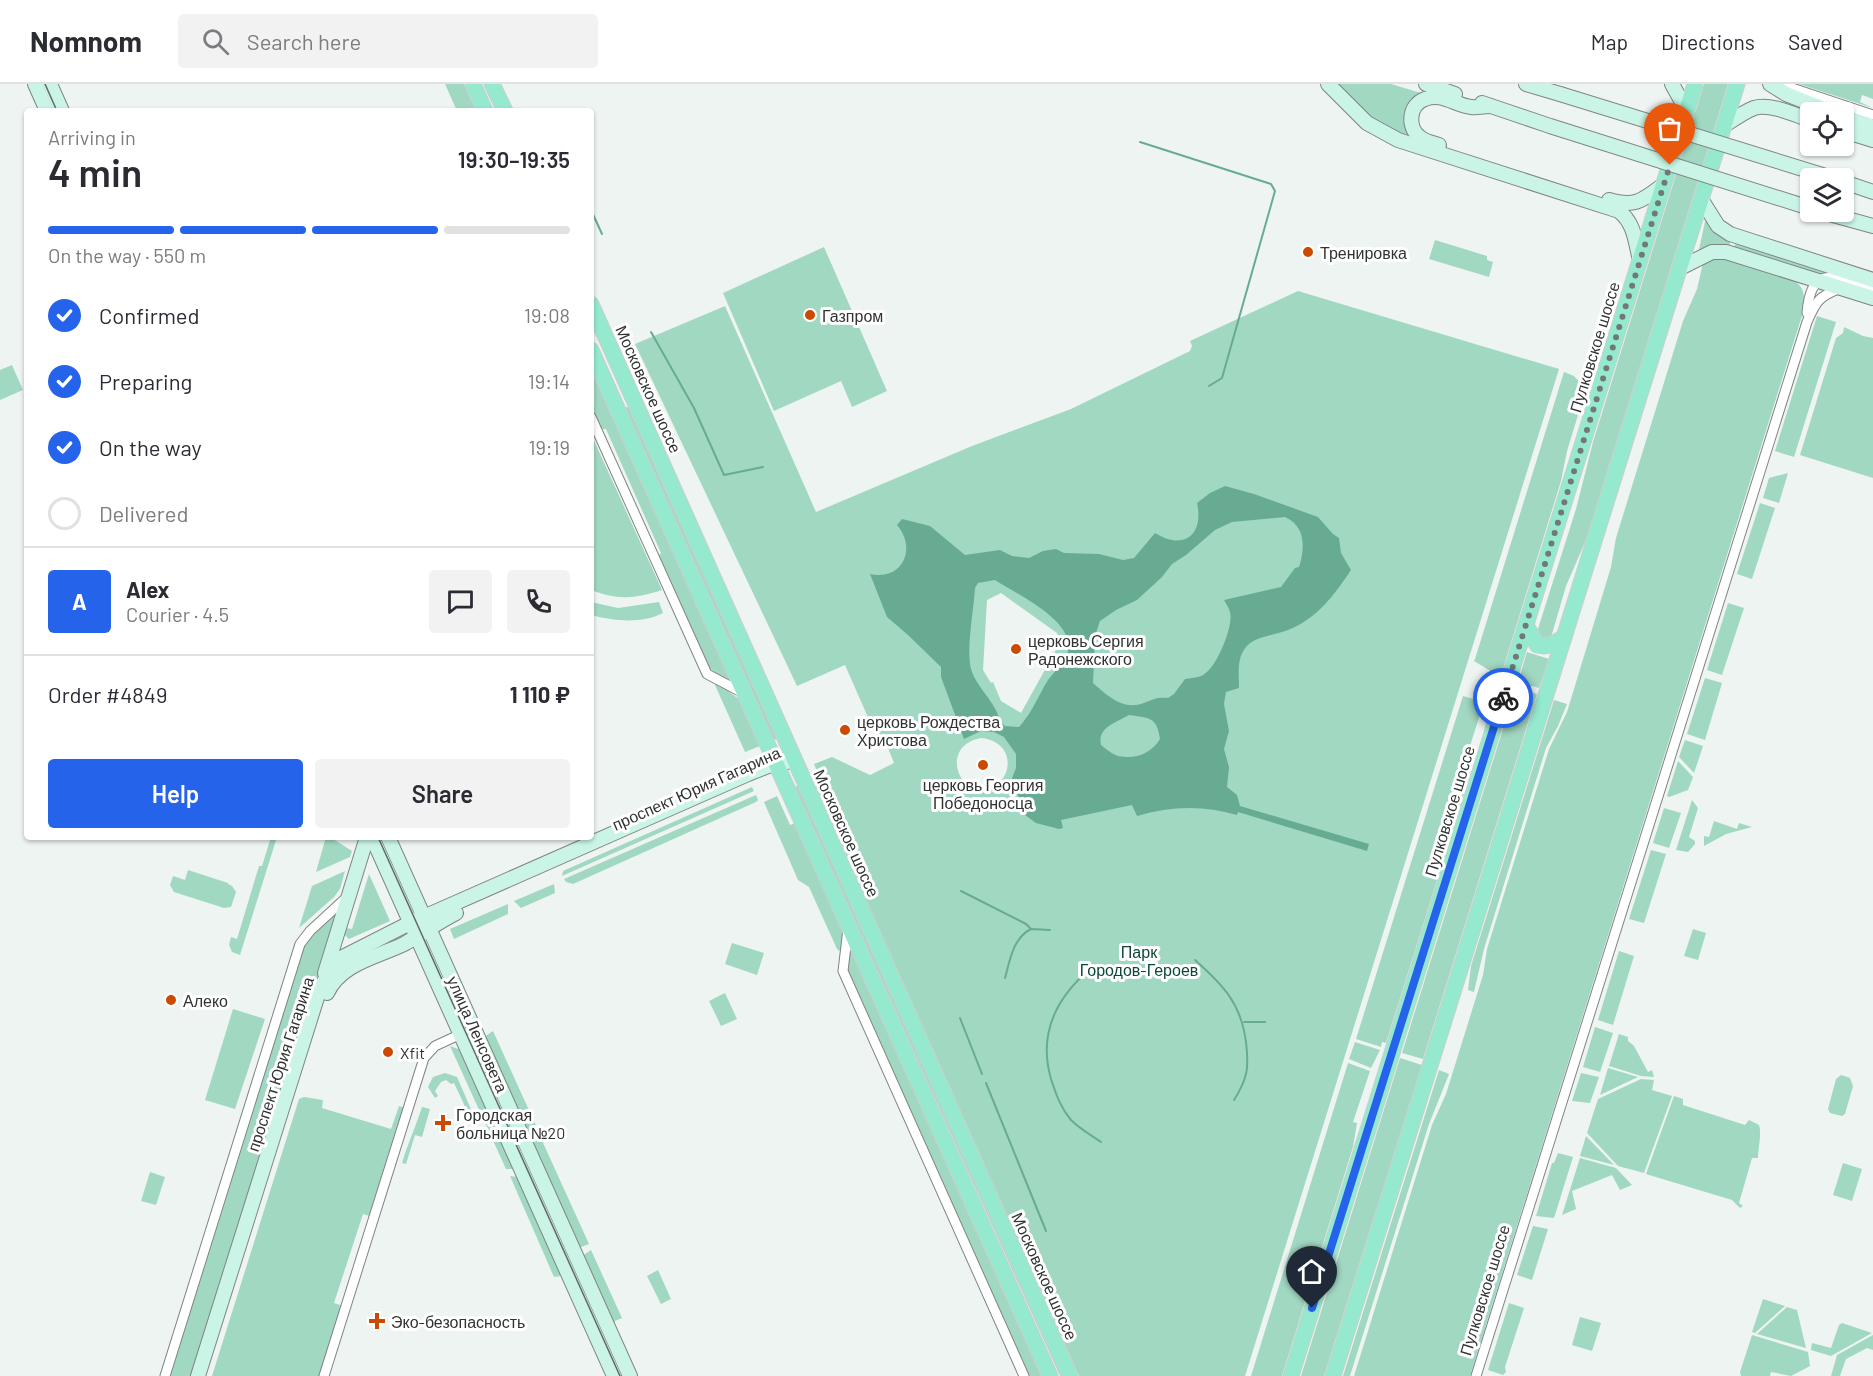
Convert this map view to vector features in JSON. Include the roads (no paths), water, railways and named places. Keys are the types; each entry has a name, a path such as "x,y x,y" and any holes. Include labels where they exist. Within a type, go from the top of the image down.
{"main road":[{"path":"34,84 46,108"},
{"path":"50,84 61,108"},
{"path":"472,84 484,108"},
{"path":"492,84 504,108"},
{"path":"1328,84 1367,123 1398,140 1619,211 1627,217 1634,228 1640,260"},
{"path":"1426,84 1550,126 1800,205"},
{"path":"1526,84 1800,168"},
{"path":"1672,84 1687,111"},
{"name":"Пулковское шоссе","path":"1291,1376 1695,84"},
{"path":"1333,1376 1737,84"},
{"path":"1770,84 1806,102"},
{"path":"1490,106 1471,107 1446,98 1425,98 1416,105 1411,122 1416,134 1426,141 1620,203 1636,203 1663,185"},
{"path":"1725,124 1760,107 1800,117"},
{"path":"1854,124 1872,136"},
{"path":"1854,133 1872,136"},
{"path":"1854,185 1873,192"},
{"path":"1701,199 1718,226 1726,232 1873,280"},
{"path":"1854,221 1873,226"},
{"path":"1680,267 1703,256 1719,252 1873,298"},
{"name":"Московское шоссе","path":"594,311 1070,1376"},
{"path":"594,357 1050,1376"},
{"path":"1526,625 1537,645 1551,646 1564,637"},
{"name":"проспект Юрия Гагарина","path":"198,1376 320,988 332,968 343,957 410,923 426,923 795,761"},
{"path":"320,988 366,840"},
{"name":"улица Ленсовета","path":"373,840 614,1376"},
{"name":"улица Ленсовета","path":"389,840 630,1376"},
{"name":"проспект Юрия Гагарина","path":"207,1376 328,990 334,981 348,969 416,937 426,923"}],"street":[{"path":"1780,84 1873,115"},
{"path":"1795,274 1807,284 1810,294"},
{"path":"1817,281 1826,277 1834,277 1873,290"},
{"name":"Пулковское шоссе","path":"1807,322 1810,294 1817,281"},
{"name":"Пулковское шоссе","path":"1476,1376 1807,322 1816,302 1824,295 1841,288"},
{"path":"594,424 707,674 746,695"},
{"path":"165,1376 300,944 310,931 349,895"},
{"path":"848,923 843,971 1024,1376"},
{"path":"324,1376 424,1058 435,1046 474,1029"}],"waterway":[{"path":"1140,142 1271,184 1275,191 1222,378 1209,386"},
{"path":"594,217 602,234"},
{"path":"651,332 694,408 724,475 763,467"},
{"path":"961,891 1026,924 1031,929"},
{"path":"1005,978 1013,950 1020,938 1031,929 1050,930"},
{"path":"1195,960 1229,996 1244,1028 1247,1066 1242,1085 1234,1100"},
{"path":"1090,969 1068,992 1053,1018 1047,1047 1048,1063 1051,1079 1067,1115 1101,1142"},
{"path":"960,1018 982,1074"},
{"path":"1244,1022 1265,1022"},
{"path":"986,1083 1046,1231"}],"tram line":[{"path":"45,84 56,108"},
{"path":"379,840 620,1376"}],"place":[{"name":"Тренировка","path":"1308,252"},
{"name":"Газпром","path":"810,315"},
{"name":"церковь Сергия Радонежского","path":"1016,649"},
{"name":"церковь Рождества Христова","path":"845,730"},
{"name":"церковь Георгия Победоносца","path":"983,765"},
{"name":"Алеко","path":"171,1000"},
{"name":"Xfit","path":"388,1052"},
{"name":"Городская больница №20","path":"443,1123"},
{"name":"Эко-безопасность","path":"377,1321"}],"park label":[{"name":"Парк Городов-Героев","path":"1139,960"}]}
